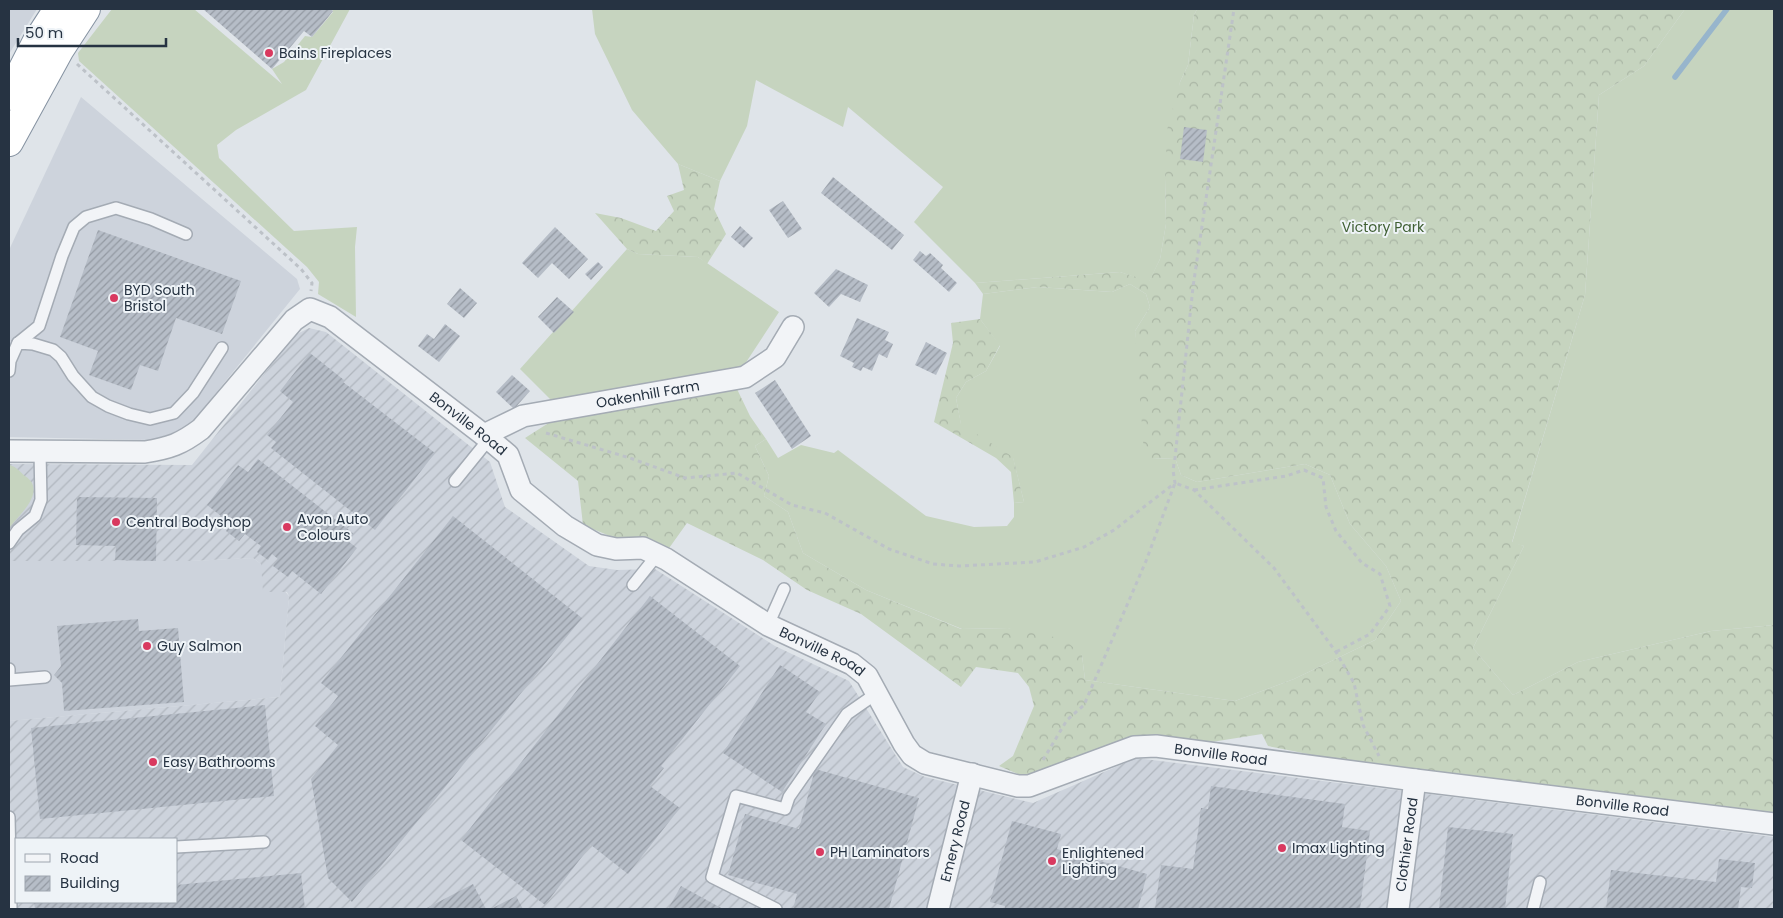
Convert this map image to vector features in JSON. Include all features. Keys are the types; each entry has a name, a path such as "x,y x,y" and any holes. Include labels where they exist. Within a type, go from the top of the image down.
{"highway":[{"path":"9,96 36,43 58,9"},
{"path":"9,142 60,49 86,9"}],"street":[{"name":"Bonville Road","path":"310,309 330,318 487,437 508,456 521,490 565,526 597,545 616,549 643,548 666,559 768,624 852,664 867,676 904,744 912,755 925,763 1018,786 1029,786 1134,747 1156,746 1381,776 1774,824"},
{"path":"9,451 145,452 164,449 184,442 201,429 294,320 310,309"},
{"name":"Oakenhill Farm","path":"487,437 523,416 745,377 775,357 793,327"},
{"name":"Emery Road","path":"938,909 972,774"},
{"name":"Clothier Road","path":"1398,909 1415,780"}],"lane":[{"path":"9,371 10,361 18,343 39,326 62,256 74,227 86,218 116,208 151,219 186,234"},
{"path":"18,343 33,344 53,350 73,376 92,396 122,411 150,419 174,413 194,393 222,348"},
{"path":"455,481 487,437"},
{"path":"9,543 18,530 35,516 41,500 40,452"},
{"path":"633,585 657,555"},
{"path":"768,624 784,589"},
{"path":"9,670 9,680 44,677"},
{"path":"776,909 712,877 736,796 785,809 789,797 847,714 877,693"},
{"path":"9,817 14,858 10,891 11,909"},
{"path":"178,847 264,842"},
{"path":"1533,909 1540,882"}],"path":[{"path":"1040,783 1041,764 1067,720 1084,704 1146,561 1175,483 1173,470 1193,287 1234,9"},
{"path":"60,49 301,269 312,283 310,309"},
{"path":"523,416 534,429 630,458 686,478 737,473 792,505 825,513 888,549 933,564 959,566 1035,562 1084,546 1114,530 1175,483"},
{"path":"1194,490 1286,476 1304,470 1323,478 1326,507 1336,531 1362,563 1380,574 1390,606 1370,634 1336,652"},
{"path":"1175,483 1194,490 1274,568 1336,652 1354,683 1363,725 1382,762 1381,776"}],"shaded area":[{"path":"9,9 37,9 9,54"},
{"path":"81,97 297,279 300,289 190,425 151,440 9,437 9,250"},
{"path":"309,328 326,332 490,462 505,507 589,566 617,570 655,569 775,646 849,681 903,767 925,777 1033,803 1136,758 1774,837 1774,909 9,909 9,721 280,697 289,596 287,592 263,592 261,564 253,558 189,561 9,561 9,464 192,465 295,335"},
{"name":"Guy Salmon","path":"253,558 261,564 289,596 280,697 9,721 9,561 189,561"}],"green space":[{"path":"112,9 194,9 282,84 272,69 284,62 305,36 312,37 333,12 332,9 350,9 306,90 236,130 217,145 219,158 294,231 357,227 355,247 356,317 318,294 319,282 307,267 79,61 78,53"},
{"path":"592,9 1197,9 1194,15 1188,65 1180,82 1165,178 1166,224 1160,259 1149,282 1120,272 975,283 914,222 943,187 848,107 843,127 756,80 747,126 720,181 678,164 632,110 595,34"},
{"name":"Victory Park","path":"1197,9 1685,9 1644,66 1599,95 1585,295 1512,542 1524,546 1473,648 1513,695 1578,662 1711,631 1774,625 1774,814 1328,758 1268,746 1262,734 1199,744 1137,736 1025,777 999,766 1013,756 1034,706 1029,687 1018,673 976,667 961,687 861,614 807,590 763,560 687,523 667,551 627,543 583,525 578,481 525,438 558,417 737,389 750,416 766,439 755,446 769,476 764,496 788,512 803,553 866,590 961,629 1008,628 1064,639 1082,655 1085,680 1235,701 1294,679 1375,640 1401,601 1386,566 1350,524 1330,475 1305,464 1197,482 1181,475 1175,458 1152,459 1144,453 1135,331 1150,307 1146,294 1130,284 1112,292 1038,287 983,294 975,283 1120,272 1149,281 1160,259 1166,224 1167,130 1180,82 1188,65 1194,15"},
{"path":"1685,9 1774,9 1774,625 1711,631 1578,662 1513,695 1473,648 1524,546 1512,543 1585,295 1599,95 1644,66"},
{"path":"678,164 720,181 714,209 726,234 707,264 698,257 638,254 627,249 595,213 621,218 656,231 674,211 667,196 684,190"},
{"path":"627,249 638,254 698,257 779,312 741,370 554,403 520,369"},
{"path":"1130,284 1146,294 1150,307 1135,331 1152,459 1175,458 1181,475 1197,482 1305,464 1330,475 1350,524 1386,566 1401,601 1375,640 1294,679 1235,701 1085,680 1082,655 1008,628 962,629 866,590 803,553 788,512 764,496 769,476 755,446 766,439 778,458 801,445 834,453 838,450 926,516 974,527 1007,526 1014,517 1014,503 1024,502 1013,458 961,425 956,398 966,382 986,371 1000,346 980,319 983,294 1038,287 1112,292"},
{"path":"980,319 1000,345 986,371 966,382 956,398 961,424 1013,457 1024,502 1014,503 1011,472 996,458 934,422 953,343 951,323"},
{"path":"9,465 18,469 31,482 34,489 33,496 25,510 9,528"}],"building":[{"name":"Bains Fireplaces","path":"203,9 330,9 333,11 312,37 304,31 272,69"},
{"path":"1184,127 1207,130 1203,162 1180,159"},
{"path":"833,177 904,235 892,250 821,193"},
{"path":"783,201 802,229 788,238 769,210"},
{"path":"740,226 753,238 744,248 731,237"},
{"path":"555,227 588,259 569,279 552,263 538,278 522,263"},
{"path":"98,230 241,281 222,334 176,318 158,371 140,365 131,390 89,375 98,351 60,337"},
{"path":"920,251 926,256 930,253 943,265 941,268 957,283 949,292 913,260"},
{"path":"598,262 603,267 591,280 585,274"},
{"path":"836,269 868,285 860,302 841,294 829,307 814,293"},
{"path":"460,288 477,303 464,318 447,304"},
{"path":"557,297 574,312 554,333 538,317"},
{"path":"857,318 889,332 885,340 893,344 887,358 879,354 872,371 863,367 861,371 852,367 854,363 840,356"},
{"path":"445,324 460,336 439,362 418,346 427,334 434,339"},
{"path":"926,342 947,353 936,375 915,365"},
{"path":"310,353 344,380 343,382 435,453 375,530 271,448 276,442 267,435 293,402 280,391"},
{"path":"512,375 530,391 514,409 496,392"},
{"path":"775,380 811,436 792,449 755,393"},
{"name":"Avon Auto Colours","path":"258,459 354,534 348,541 357,548 321,594 292,571 288,577 273,566 278,559 272,554 268,560 257,552 261,546 245,534 239,541 226,531 231,524 207,505 238,465 248,472"},
{"name":"Central Bodyshop","path":"77,497 157,498 156,561 115,560 116,546 76,545"},
{"path":"453,516 582,618 352,902 328,878 311,779 338,745 315,726 338,696 321,683"},
{"path":"650,596 740,666 661,766 664,768 650,786 680,808 628,874 591,845 545,905 461,840"},
{"path":"138,619 139,631 178,628 184,702 64,711 62,683 54,675 61,666 57,626"},
{"path":"780,665 820,692 806,712 826,724 782,792 723,753"},
{"name":"Easy Bathrooms","path":"265,705 274,796 40,819 31,728"},
{"name":"PH Laminators","path":"815,769 919,798 889,909 793,909 797,894 728,875 745,814 799,829"},
{"name":"Imax Lighting","path":"1211,786 1345,804 1342,827 1370,831 1360,909 1155,909 1161,865 1193,869 1201,808 1208,809"},
{"name":"Enlightened Lighting","path":"1012,821 1061,834 1057,849 1147,874 1138,909 1005,909 1005,906 990,902"},
{"path":"1448,827 1513,834 1505,909 1439,909"},
{"path":"1719,859 1755,863 1752,888 1741,887 1738,909 1606,909 1611,870 1716,882"},
{"path":"301,873 305,909 35,909 34,903 178,903 178,885"},
{"path":"473,884 486,909 425,909"},
{"path":"681,886 723,909 668,909"},
{"path":"516,896 523,909 491,909"}],"waterway":[{"path":"1675,77 1727,9"}],"place":[{"name":"Bains Fireplaces","path":"269,53"},
{"name":"BYD South Bristol","path":"114,298"},
{"name":"Central Bodyshop","path":"116,522"},
{"name":"Avon Auto Colours","path":"287,527"},
{"name":"Guy Salmon","path":"147,646"},
{"name":"Easy Bathrooms","path":"153,762"},
{"name":"Imax Lighting","path":"1282,848"},
{"name":"PH Laminators","path":"820,852"},
{"name":"Enlightened Lighting","path":"1052,861"}]}
